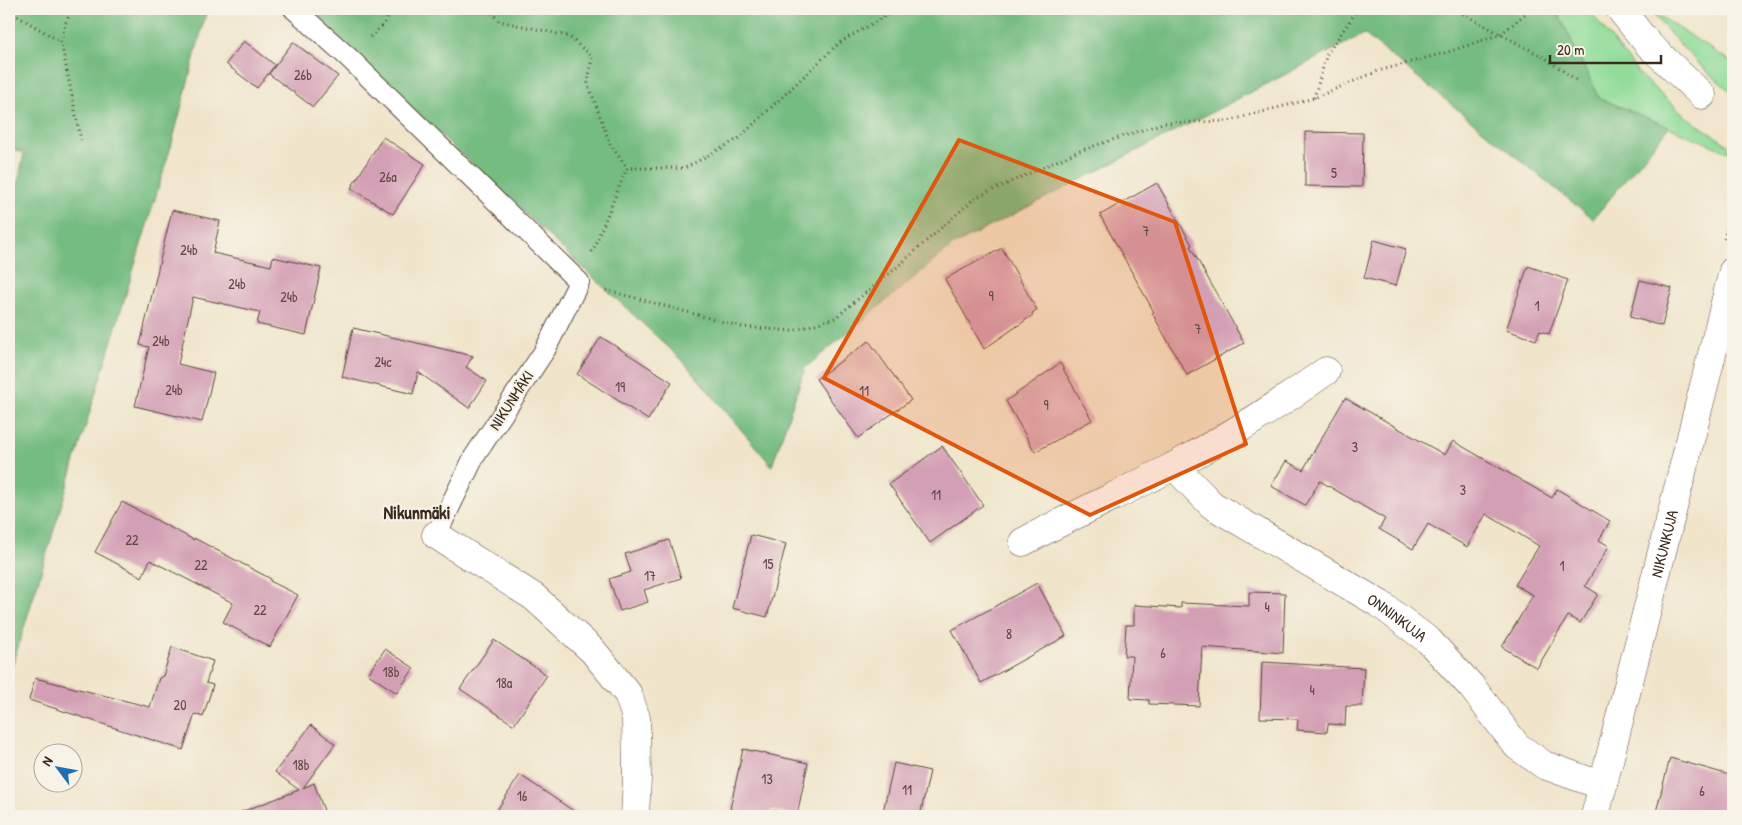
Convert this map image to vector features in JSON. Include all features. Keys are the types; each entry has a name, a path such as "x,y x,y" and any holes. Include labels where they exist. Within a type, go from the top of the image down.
{"street":[{"path":"1620,9 1648,44 1702,95"},
{"name":"NIKUNKUJA","path":"1595,816 1733,271"},
{"path":"1023,542 1174,466 1246,425 1326,371"},
{"name":"ONNINKUJA","path":"1174,466 1212,505 1380,604 1429,641 1471,686 1517,746 1544,765 1603,786"},
{"name":"NIKUNMÄKI","path":"436,536 534,597 593,651 628,694 636,718 637,778 635,816"}],"lane":[{"path":"294,9 348,57 579,282"},
{"name":"NIKUNMÄKI","path":"436,536 474,458 544,350 579,282"}],"path":[{"path":"72,9 65,24 62,42 81,140"},
{"path":"348,57 384,24 392,9"},
{"path":"488,9 499,21 568,36 592,56 588,83 610,144 627,168"},
{"path":"885,9 889,14"},
{"path":"627,168 685,168 738,139 839,43 889,14 909,9"},
{"path":"1314,98 1327,54 1358,9"},
{"path":"1454,9 1545,58 1576,80"},
{"path":"627,168 579,282 742,327 792,331 835,318 975,198 1079,151 1163,123 1228,121 1314,98 1378,71 1448,52 1501,34 1531,9"},
{"path":"9,11 62,42"},
{"path":"1733,203 1727,228 1733,231"}],"highlighted area":[{"path":"959,140 1175,222 1246,444 1090,515 824,378"}],"green space":[{"path":"9,9 207,9 172,143 9,677 9,228 24,153 9,149"},
{"path":"305,9 1556,9 1599,98 1669,127 1593,219 1364,34 952,246 805,368 772,466 682,360"},
{"path":"1556,9 1588,9 1642,77 1688,118 1728,145 1730,153 1599,98"},
{"path":"1649,9 1733,63 1733,93 1689,54"}],"building":[{"path":"244,41 275,65 257,88 226,64"},
{"path":"293,42 338,76 313,107 269,74"},
{"path":"1305,132 1363,133 1362,187 1305,186"},
{"path":"383,137 425,164 393,214 351,188"},
{"path":"1157,183 1244,343 1187,375 1100,215"},
{"path":"172,210 220,221 213,253 271,266 273,257 321,268 306,335 257,324 260,312 193,297 178,364 214,373 202,422 135,406 149,347 140,345"},
{"path":"1374,240 1406,249 1396,286 1364,278"},
{"path":"1002,248 1037,310 1032,313 1033,315 984,349 945,279"},
{"path":"1528,266 1568,280 1549,334 1540,331 1536,340 1506,330"},
{"path":"1640,280 1672,288 1662,326 1630,317"},
{"path":"353,328 473,356 466,367 487,381 469,408 418,372 413,394 342,377"},
{"path":"601,337 672,382 648,420 577,374"},
{"path":"869,341 911,400 858,438 816,379"},
{"path":"1060,363 1092,420 1035,452 1006,401"},
{"path":"1345,398 1445,455 1453,441 1552,498 1557,489 1610,521 1599,540 1609,546 1585,586 1598,594 1580,623 1568,616 1537,668 1502,647 1533,595 1515,585 1539,546 1486,514 1467,547 1428,524 1413,549 1379,529 1385,519 1320,481 1305,505 1271,486 1286,461 1303,470"},
{"path":"942,446 983,505 930,543 889,484"},
{"path":"122,502 194,540 194,538 298,595 270,647 223,622 233,603 150,560 142,577 95,552"},
{"path":"751,535 786,544 767,617 732,608"},
{"path":"669,540 681,578 644,590 648,602 620,611 609,579 631,572 625,554"},
{"path":"1037,583 1066,636 981,683 952,630"},
{"path":"1249,592 1285,593 1283,653 1202,647 1199,706 1149,704 1149,700 1130,699 1132,656 1124,656 1126,625 1134,625 1134,605 1181,608 1181,603 1249,606"},
{"path":"494,640 547,675 514,725 460,689"},
{"path":"172,647 213,661 206,683 213,685 203,717 195,714 183,750 29,700 35,678 150,707 159,678 163,676"},
{"path":"385,649 414,668 397,693 368,674"},
{"path":"1262,662 1364,668 1362,706 1346,706 1345,725 1328,724 1327,732 1297,730 1298,719 1260,718"},
{"path":"311,725 335,744 303,788 314,783 326,816 236,816 236,814 299,790 275,772"},
{"path":"743,749 808,763 797,815 771,810 769,816 762,816 730,809"},
{"path":"1670,758 1733,776 1733,816 1655,816"},
{"path":"894,763 930,771 920,816 882,816"},
{"path":"520,775 581,816 493,816"}],"district":[{"name":"Nikunmäki","path":"417,512"}]}
